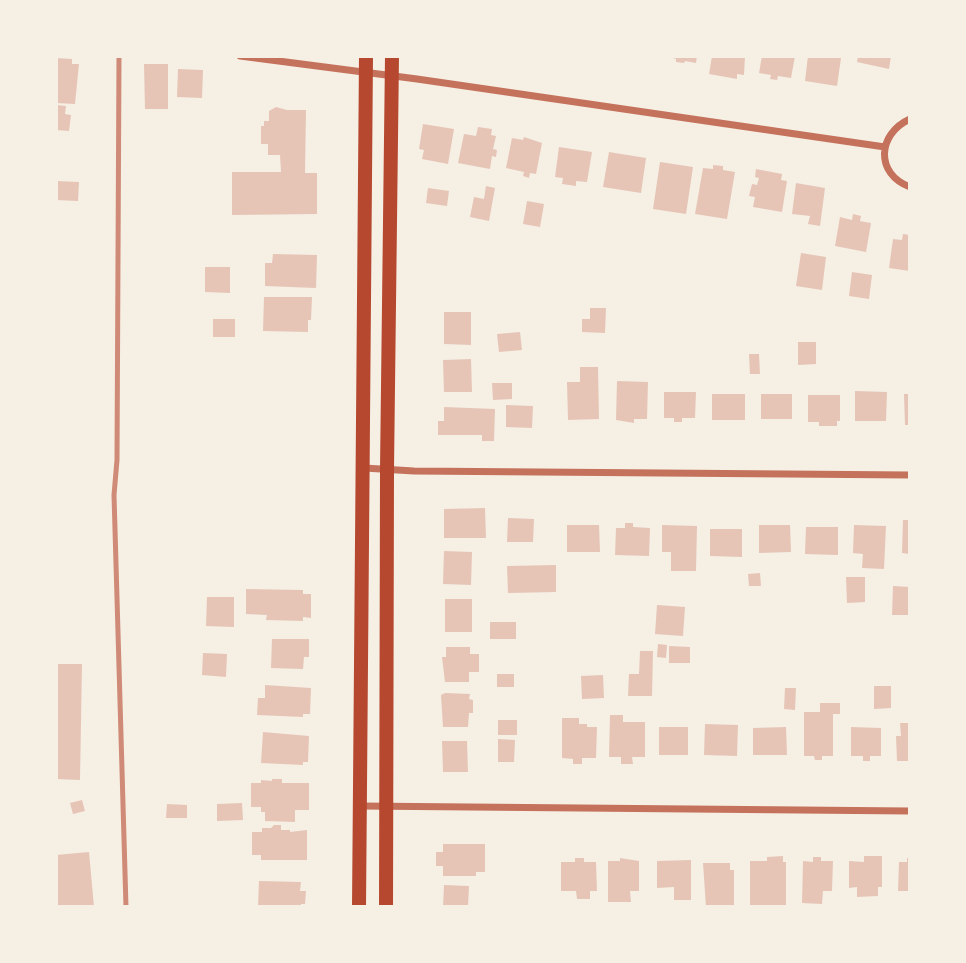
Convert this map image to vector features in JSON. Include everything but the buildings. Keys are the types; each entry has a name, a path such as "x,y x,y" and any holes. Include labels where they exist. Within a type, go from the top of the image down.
{"main road":[{"path":"359,907 366,56"},
{"path":"386,907 392,56"}],"street":[{"path":"240,56 885,147"},
{"path":"910,119 899,124 890,134 885,147 885,162 891,174 901,184 910,187"},
{"path":"364,468 910,475"},
{"path":"360,806 910,811"}],"railway":[{"path":"119,56 117,460 114,495 126,907"}]}
